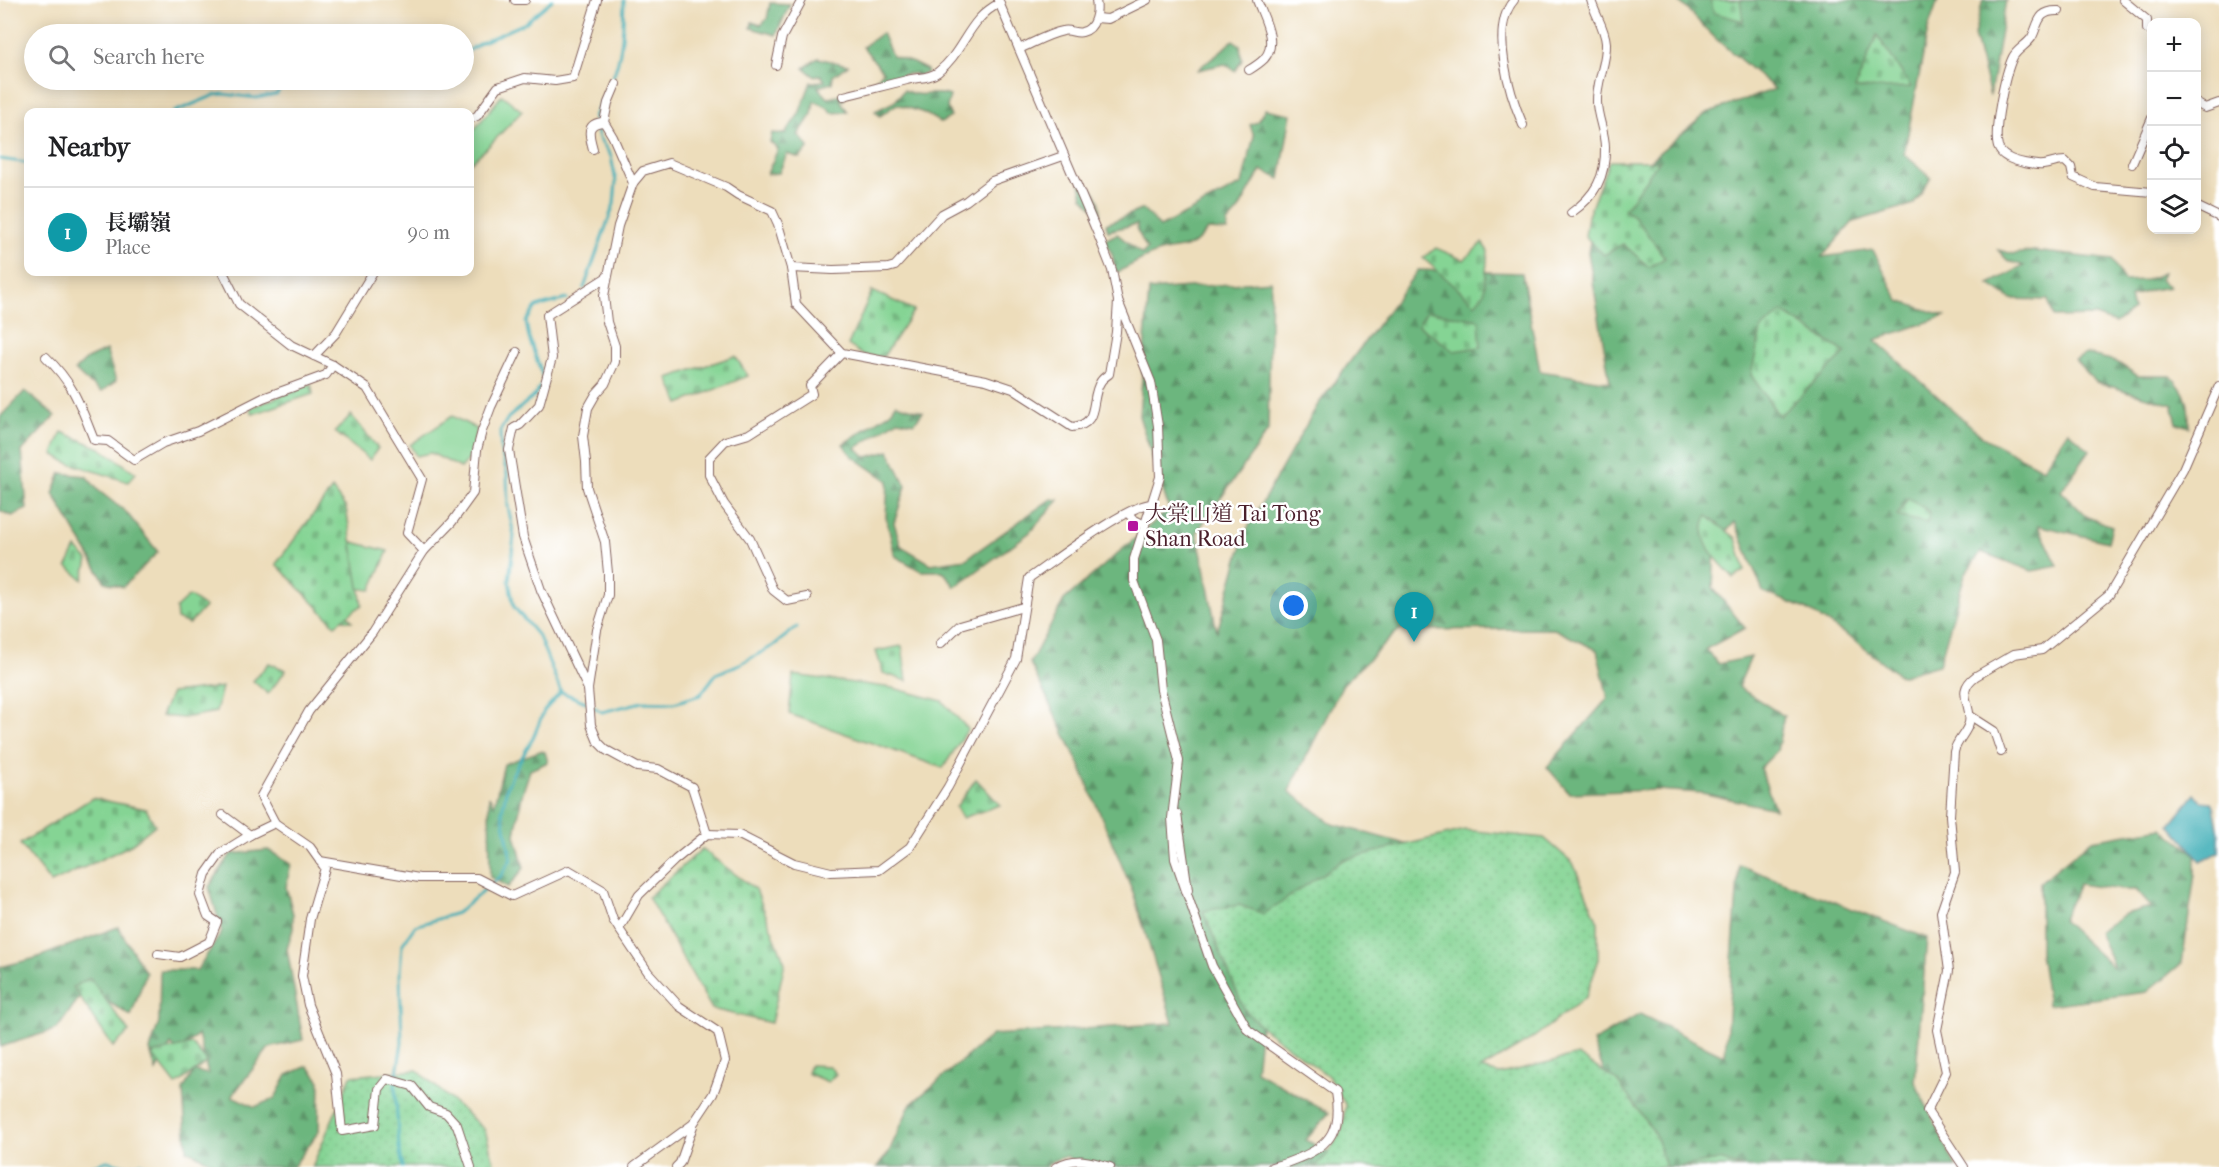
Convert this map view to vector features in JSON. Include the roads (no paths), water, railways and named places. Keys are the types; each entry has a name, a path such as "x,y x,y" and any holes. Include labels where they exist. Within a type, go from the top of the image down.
{"street":[{"path":"515,0 525,0"},
{"path":"474,117 498,87 525,78 555,81 573,78 597,0"},
{"path":"776,65 782,37 802,0"},
{"path":"1019,49 1065,30 1082,32 1087,30 1096,18 1098,10 1096,0"},
{"path":"1096,18 1108,19 1147,0"},
{"path":"1249,70 1265,58 1270,42 1268,29 1257,0"},
{"path":"1514,0 1505,14 1503,31 1506,76 1511,98 1523,125"},
{"path":"1571,213 1586,202 1598,186 1605,146 1596,93 1606,44 1591,0"},
{"path":"2123,0 2147,20"},
{"path":"844,96 928,77 938,72 979,17 999,2 1112,270 1118,301 1151,382 1158,426 1160,477 1134,559 1134,581 1156,640 1161,690 1179,761 1174,799 1190,900 1212,966 1248,1030 1335,1092 1338,1109 1336,1122 1327,1142 1316,1151 1272,1167"},
{"path":"2059,11 2046,14 2037,22 2031,38 2013,57 2000,106 1997,145 2000,152 2009,158 2029,163 2044,165 2055,161 2065,161 2071,167 2073,177 2095,187 2147,192"},
{"path":"593,149 588,133 591,128 601,122 616,84"},
{"path":"2201,106 2205,108 2219,103"},
{"path":"601,122 613,137 633,183"},
{"path":"2132,164 2148,126"},
{"path":"791,268 833,270 895,266 942,214 966,201 992,181 1063,156"},
{"path":"707,834 692,787 658,769 637,767 606,750 598,742 591,725 588,689 597,630 608,595 608,573 605,542 587,488 583,436 588,408 605,384 615,362 615,346 607,322 604,296 618,226 633,183 643,171 669,163 726,187 772,211 791,268 796,304 842,353 986,380 1013,389 1072,427 1081,427 1090,419 1101,381 1109,374 1116,332 1118,301"},
{"path":"2201,208 2219,217"},
{"path":"225,276 239,304 291,345 333,365 367,388 422,479 407,532 424,551"},
{"path":"315,356 336,333 371,276"},
{"path":"588,689 542,590 523,537 509,450 514,428 526,420 539,405 552,358 547,315 608,277"},
{"path":"471,1167 457,1125 446,1113 429,1107 412,1086 387,1079 379,1089 375,1125 342,1131 336,1074 308,1005 302,976 310,919 325,868 310,847 275,823 261,796 309,711 372,633 424,551 452,522 474,493 477,450 482,431 490,407 517,352"},
{"path":"807,597 787,601 773,590 750,539 724,504 709,475 709,458 725,441 749,434 812,394 810,386 842,353"},
{"path":"46,357 74,390 94,440 108,441 134,460 163,443 198,431 263,398 326,375 333,365"},
{"path":"1964,1167 1927,1111 1946,1072 1937,1030 1949,971 1941,912 1955,872 1950,816 1955,745 1969,724 1964,697 1971,680 2014,654 2042,650 2109,596 2183,469 2219,386"},
{"path":"619,929 639,895 675,860 707,834 739,835 794,863 831,872 879,870 910,847 948,787 1016,659 1029,578 1101,529 1146,504 1151,504"},
{"path":"1128,513 1133,519 1145,525"},
{"path":"940,644 960,625 1023,607"},
{"path":"1969,715 1994,731 2001,752"},
{"path":"223,815 250,835"},
{"path":"158,954 180,957 209,942 217,922 208,916 200,895 206,874 221,853 275,823"},
{"path":"320,861 419,878 477,878 512,896 569,870 603,890 613,920 648,972 679,1006 718,1032 725,1061 713,1094 693,1124 680,1163 676,1167"},
{"path":"634,1167 693,1124"},
{"path":"1056,1167 1078,1160 1110,1167"}],"water":[{"path":"2195,794 2201,801 2211,802 2214,805 2219,834 2219,852 2201,861 2170,825"}],"waterway":[{"path":"474,47 525,23 552,0"},
{"path":"584,288 614,204 616,182 611,156 599,138 594,117 616,69 622,40 624,0"},
{"path":"184,108 215,95 257,98 277,94 279,90"},
{"path":"0,159 24,162"},
{"path":"544,380 529,338 526,322 536,307 567,299"},
{"path":"541,385 535,395 508,418 500,431 501,451 507,473 508,506 514,536 509,581 514,607 539,637 561,692 586,702"},
{"path":"592,706 602,712 642,702 674,703 700,695 716,674 773,646 797,627"},
{"path":"403,1167 399,1147 395,1085 402,1043 400,972 402,945 415,926 457,913 501,876 511,859 502,811 507,787 533,738 544,711 561,692"},
{"path":"88,1167 107,1161 127,1166 140,1163 147,1166"}],"place":[{"name":"大棠山道 Tai Tong Shan Road","path":"1133,526"},
{"name":"長壩嶺","path":"1414,642"}]}
